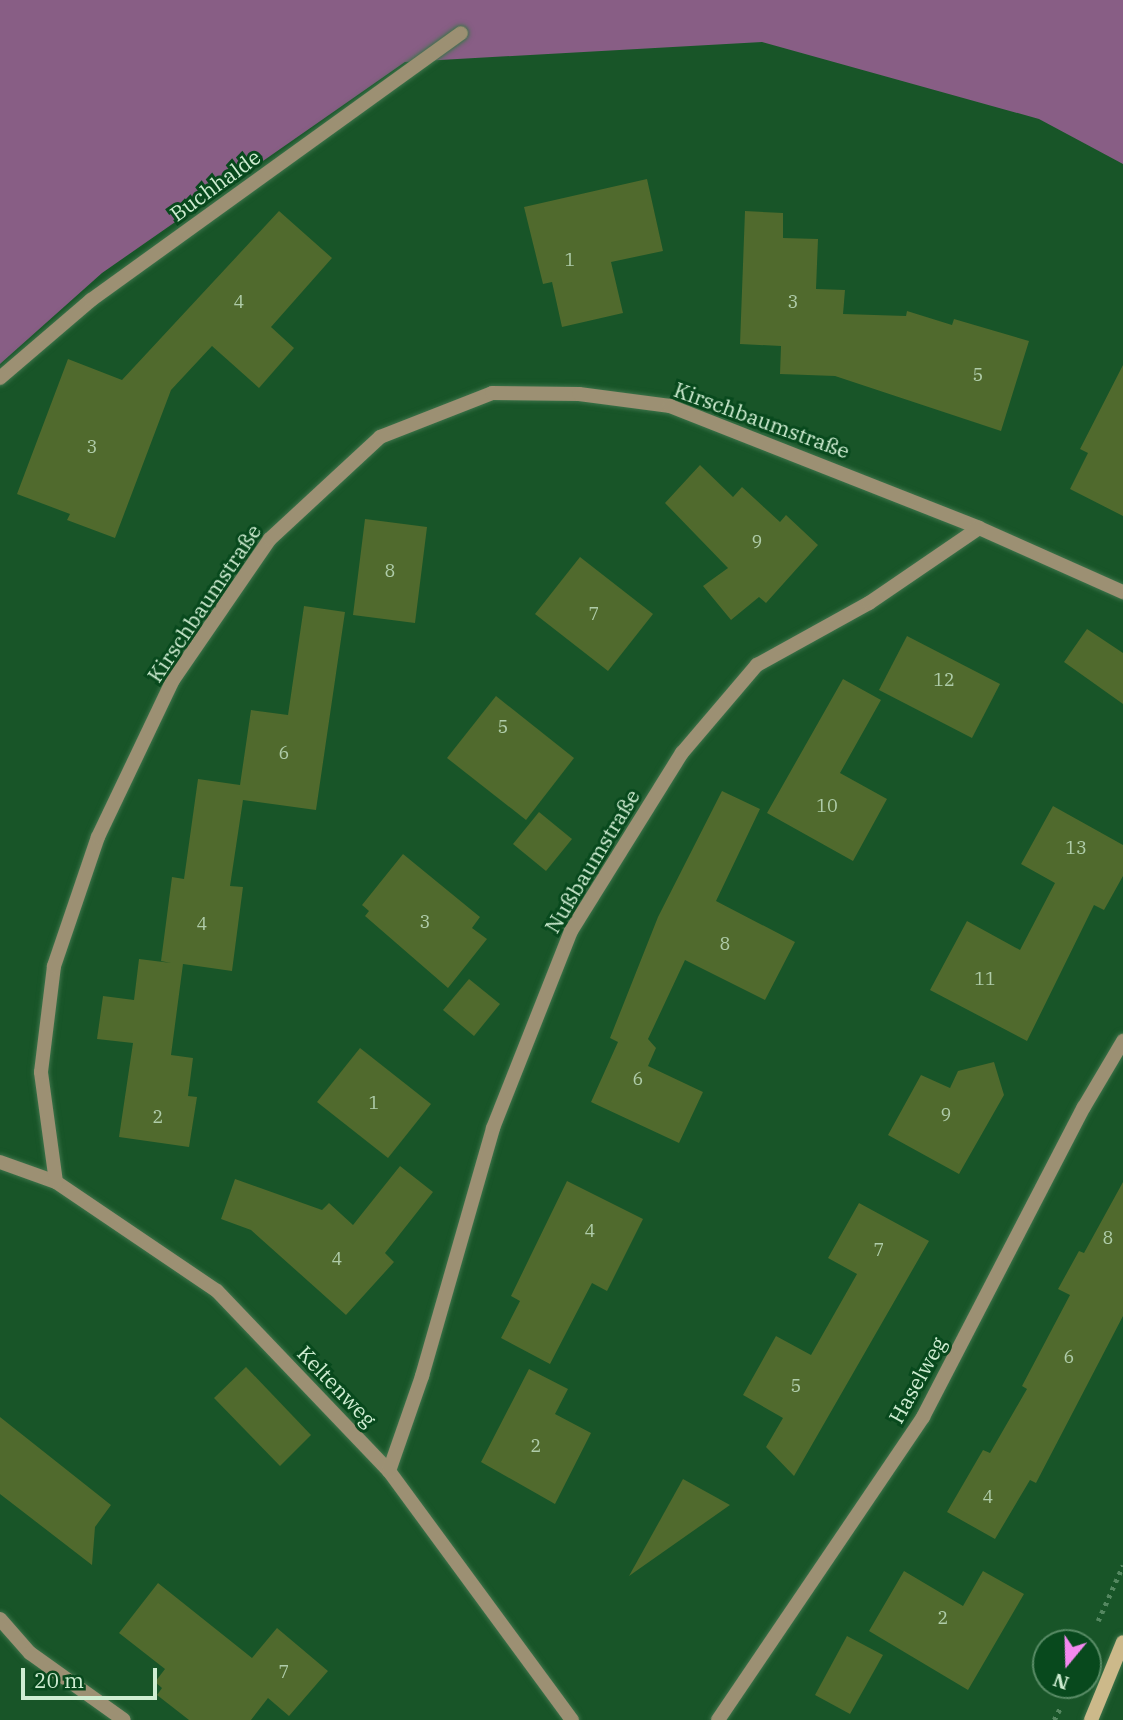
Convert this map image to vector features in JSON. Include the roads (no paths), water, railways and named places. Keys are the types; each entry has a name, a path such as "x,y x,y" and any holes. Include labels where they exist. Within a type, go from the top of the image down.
{"main road":[{"path":"1091,1720 1123,1642"}],"street":[{"name":"Buchhalde","path":"0,378 91,300 461,33"},
{"name":"Kirschbaumstraße","path":"56,1182 41,1072 49,1006 54,966 98,837 173,680 270,539 380,437 492,393 579,394 670,406 979,528 1123,592"},
{"name":"Nußbaumstraße","path":"389,1471 422,1376 493,1128 571,931 682,753 757,665 869,603 979,528"},
{"name":"Haselweg","path":"718,1720 768,1652 923,1417 1084,1107 1123,1041"},
{"name":"Keltenweg","path":"0,1161 56,1182 217,1291 389,1471 572,1720"},
{"path":"0,1619 30,1653 124,1720"}]}
